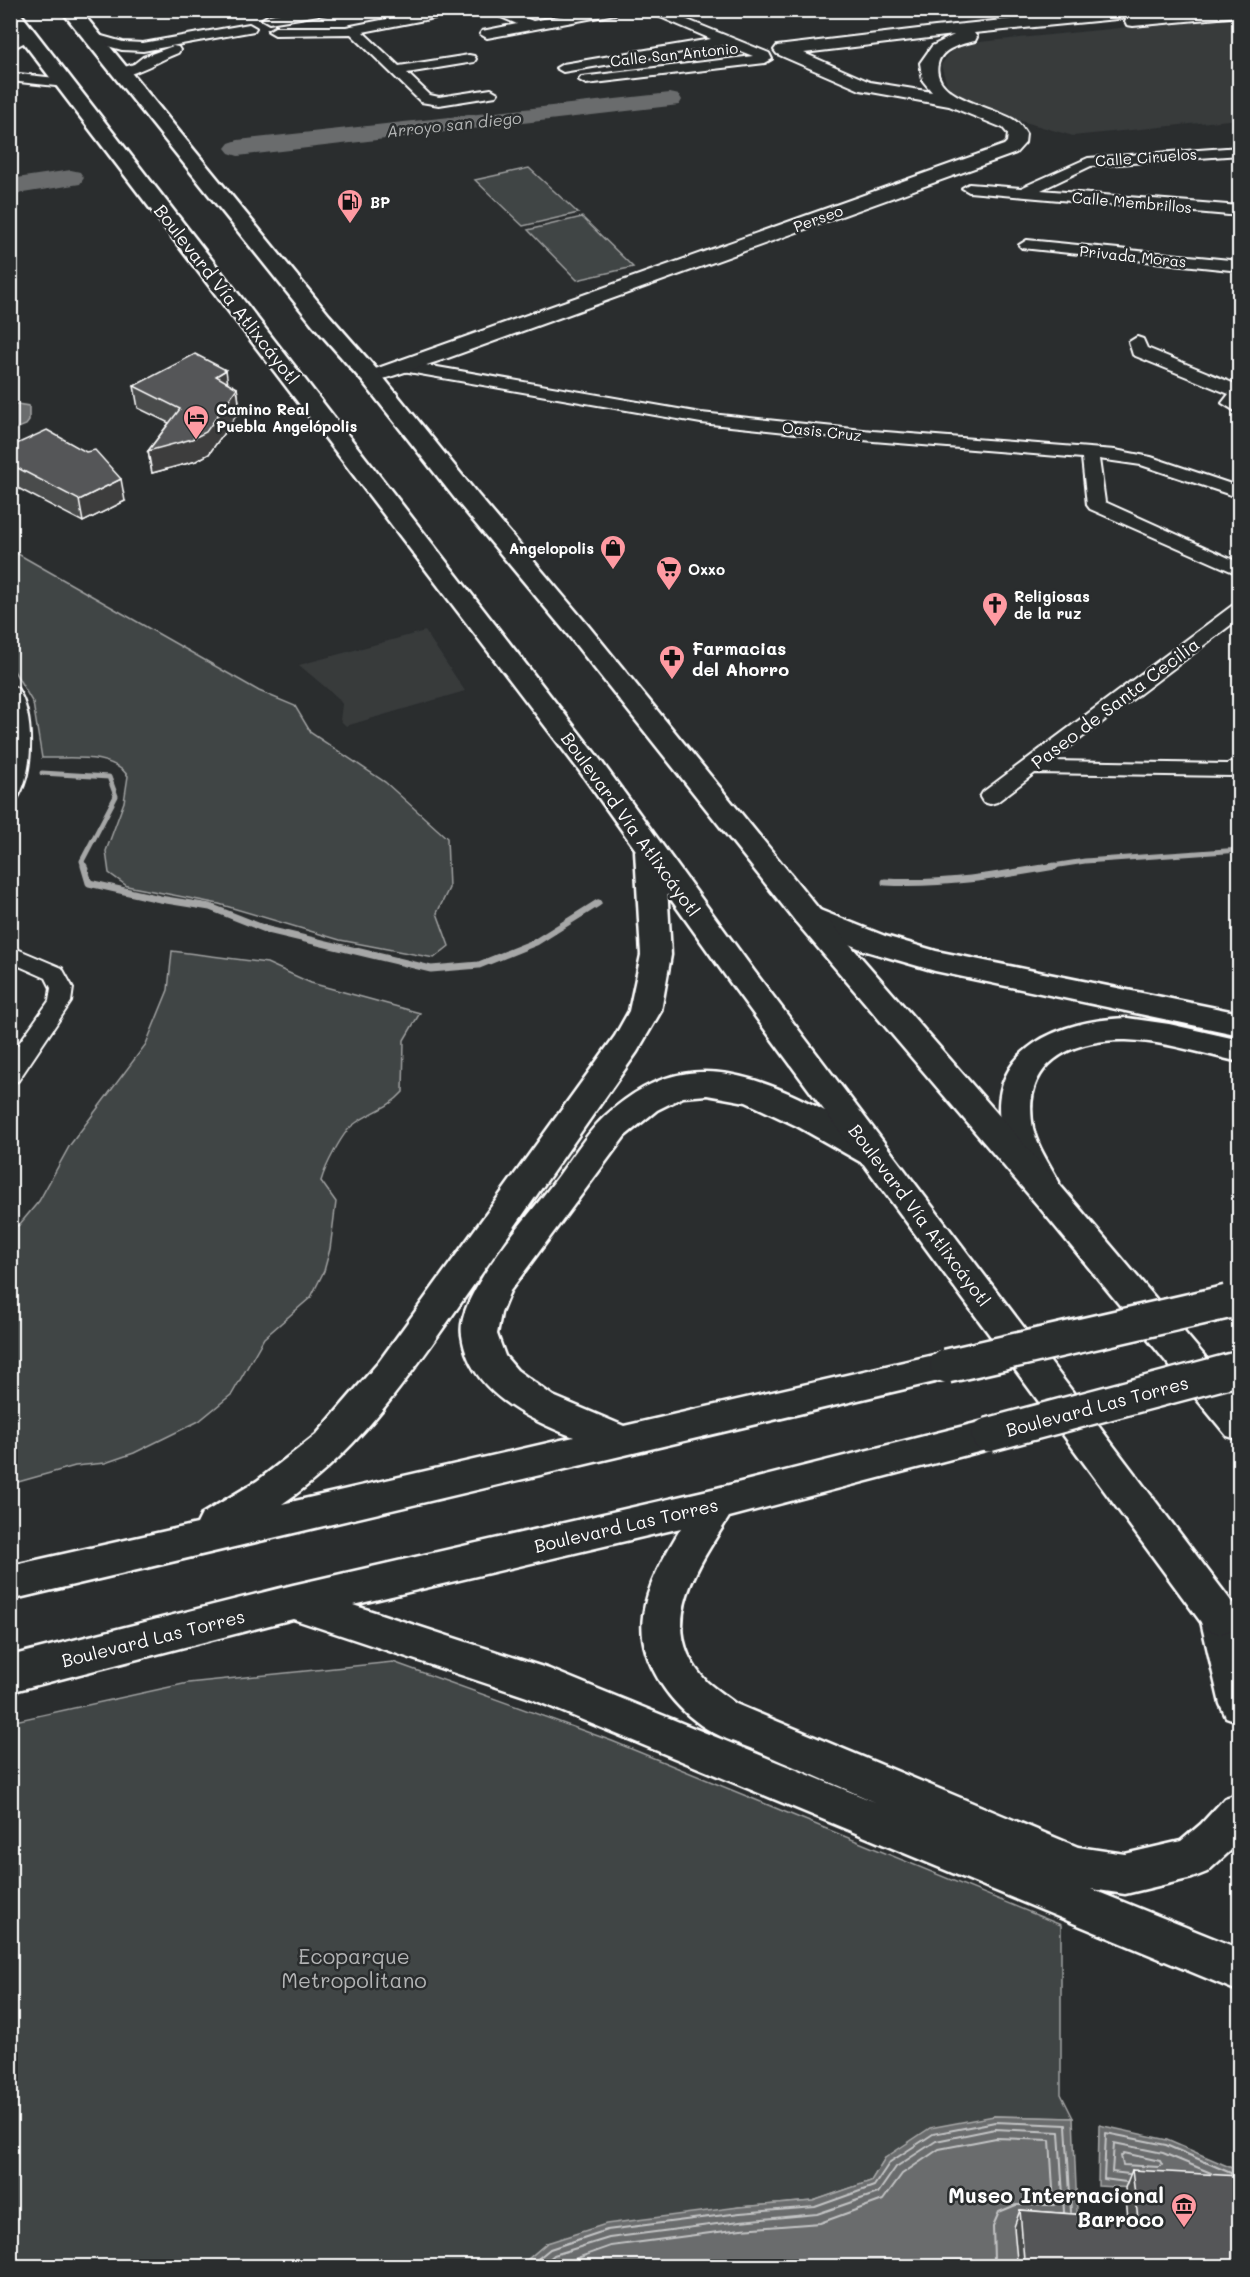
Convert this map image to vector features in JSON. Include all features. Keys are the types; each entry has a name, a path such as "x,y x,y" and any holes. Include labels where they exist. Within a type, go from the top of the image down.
{"main road":[{"path":"70,10 807,915 1052,1199 1239,1425"},
{"name":"Boulevard Vía Atlixcáyotl","path":"10,12 577,749 650,851 1230,1631"},
{"path":"186,1541 270,1492 329,1446 391,1372 626,1044 645,1011 656,955 650,851"},
{"path":"807,915 874,943 935,961 1239,1023"},
{"path":"1052,1199 1023,1145 1016,1126 1015,1102 1018,1081 1028,1065 1044,1050 1061,1040 1103,1029 1158,1033 1239,1051"},
{"path":"623,1441 548,1409 510,1386 486,1358 479,1333 485,1309 496,1284 613,1128 640,1106 665,1092 684,1085 727,1086 779,1103 876,1155"},
{"path":"10,1583 1233,1300"},
{"name":"Boulevard Las Torres","path":"10,1674 293,1602 717,1504 1239,1368"},
{"path":"717,1504 689,1548 673,1582 664,1609 662,1632 668,1659 691,1692 722,1717 1076,1867 1125,1874 1192,1858 1216,1838 1239,1812"},
{"path":"293,1602 535,1682 1239,1971"},
{"path":"1230,1631 1239,1704"}],"street":[{"path":"272,25 325,10"},
{"path":"253,30 254,21 324,33 354,30 455,10"},
{"path":"491,10 532,25"},
{"path":"487,34 615,10"},
{"path":"650,10 726,41"},
{"path":"680,10 783,50 1155,10"},
{"path":"953,101 933,83 929,65 934,53 944,44 961,38 1239,11"},
{"path":"91,37 122,46 143,47 253,30"},
{"path":"120,72 140,67 166,52 253,30"},
{"path":"354,30 430,101 491,93"},
{"path":"10,46 28,35"},
{"path":"563,68 726,41"},
{"name":"Calle San Antonio","path":"586,80 765,60 764,56 726,41"},
{"name":"Perseo","path":"371,377 999,153 1010,149 1016,143 1017,134 1009,124 953,101 866,86 783,50"},
{"path":"398,70 469,59"},
{"path":"549,61 608,92"},
{"path":"10,77 64,83"},
{"name":"Calle Ciruelos","path":"1024,192 1088,162 1239,150"},
{"name":"Calle Membrillos","path":"969,189 1239,211"},
{"name":"Privada Moras","path":"1027,245 1239,266"},
{"path":"1137,342 1139,351 1236,391 1238,396 1230,403 1239,409"},
{"name":"Oasis Cruz","path":"403,366 701,418 873,436 1090,453 1144,461 1239,493"},
{"path":"1090,453 1096,506 1239,570"},
{"name":"Paseo de Santa Cecilia","path":"990,797 1239,609"},
{"path":"10,692 18,714 22,742 19,768 10,794"},
{"path":"1031,767 1231,770 1239,764"},
{"path":"10,953 54,973 62,988 60,1002 10,1075"}],"shaded area":[{"path":"1239,16 1239,119 1073,136 997,114 969,102 948,88 941,65 953,49 969,43"},
{"path":"425,631 465,691 346,726 340,720 342,704 337,697 299,665"}],"green space":[{"path":"529,168 578,213 523,226 475,180"},
{"path":"582,217 633,267 577,280 528,230"},
{"path":"11,550 259,691 295,706 311,733 385,782 447,838 449,888 437,913 449,946 434,958 340,940 219,904 127,886 109,873 106,851 124,802 128,776 120,768 100,760 42,758 33,703 11,666"},
{"path":"172,951 267,963 311,983 420,1013 404,1040 403,1092 385,1107 353,1125 334,1151 321,1181 336,1202 330,1249 324,1271 311,1297 264,1338 232,1394 199,1421 134,1453 105,1463 75,1466 11,1484 11,1228 19,1225 39,1201 70,1145 146,1044 168,990"},
{"name":"Ecoparque Metropolitano","path":"393,1662 612,1741 1061,1925 1061,2094 1073,2118 994,2116 885,2158 871,2181 813,2201 739,2207 547,2243 520,2266 11,2266 10,1722 188,1683"}],"water":[{"path":"11,403 29,406 29,421 26,425 11,431"},
{"path":"994,2116 1073,2118 1078,2232 1018,2266 520,2266 547,2243 606,2224 739,2207 813,2201 871,2181 885,2158 930,2128"},
{"path":"1099,2125 1167,2140 1239,2171 1239,2194 1098,2186"}],"building":[{"path":"195,354 226,370 216,376 237,388 206,432 192,439 148,451 180,409 134,386"},
{"path":"47,430 86,452 95,450 121,479 79,500 10,464 10,447"},
{"name":"Museo Internacional Barroco","path":"1132,2170 1239,2176 1239,2266 893,2266 892,2262 1024,2260 1020,2210 1138,2219"}],"waterway":[{"name":"Arroyo san diego","path":"238,148 670,100"},
{"path":"10,187 71,178"},
{"path":"42,773 109,777 116,796 82,861 84,867"},
{"path":"1046,867 1085,861 1240,850"},
{"path":"84,866 89,883 160,899 210,907 268,930 431,969 479,965 536,942 598,903"},
{"path":"885,882 949,881 1055,866"}],"place":[{"name":"BP","path":"350,225"},
{"name":"Camino Real Puebla Angelópolis","path":"196,441"},
{"name":"Angelopolis","path":"613,571"},
{"name":"Oxxo","path":"669,592"},
{"name":"Religiosas de la ruz","path":"995,628"},
{"name":"Farmacias del Ahorro","path":"672,681"},
{"name":"Museo Internacional Barroco","path":"1184,2229"}]}
